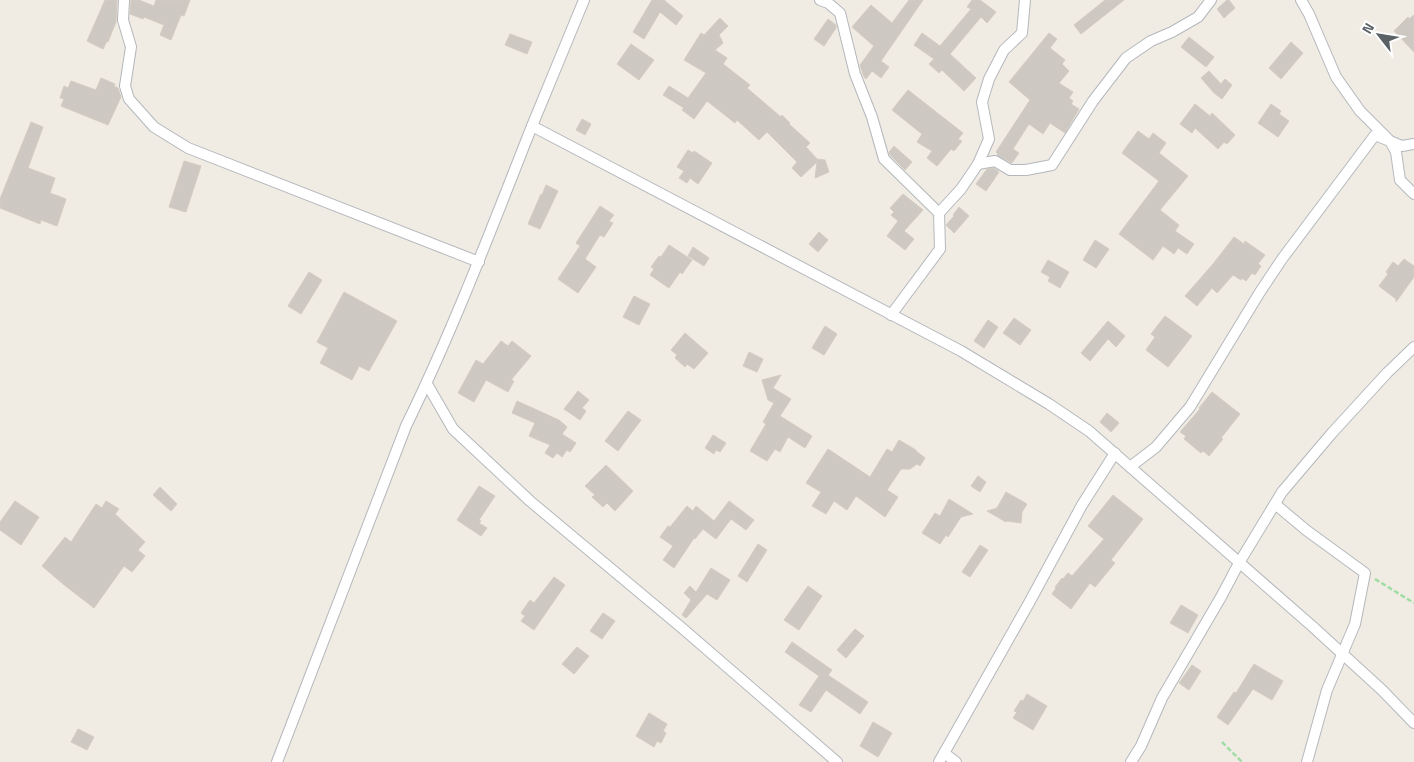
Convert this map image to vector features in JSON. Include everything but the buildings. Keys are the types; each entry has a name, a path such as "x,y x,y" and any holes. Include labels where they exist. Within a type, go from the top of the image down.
{"street":[{"path":"124,0 124,20 131,47 125,86 129,99 154,128 188,148 479,262"},
{"path":"277,762 406,426 427,384 479,262 584,0"},
{"path":"820,0 828,3 840,13 855,74 872,117 884,159 939,213 940,249 891,315"},
{"path":"939,213 961,190 978,164 989,140 982,102 989,79 1004,50 1022,33 1025,0"},
{"path":"978,164 995,161 1010,170 1026,170 1052,165 1092,101 1126,58 1151,41 1172,32 1198,16 1210,0"},
{"path":"1301,0 1336,77 1360,112 1390,141 1396,152 1400,180 1414,194"},
{"path":"532,126 961,351 1089,430 1342,653 1414,723"},
{"path":"1130,467 1156,447 1190,407 1282,259 1375,136 1402,146 1414,144"},
{"path":"1131,762 1162,698 1282,492 1332,433 1387,373 1414,347"},
{"path":"427,384 453,429 530,501 682,628 836,762"},
{"path":"956,762 941,758 1082,505 1115,453"},
{"path":"1275,504 1306,530 1365,573 1355,624 1327,690 1307,762"}],"path":[{"path":"1365,573 1414,603"},
{"path":"1222,742 1242,762"}]}
